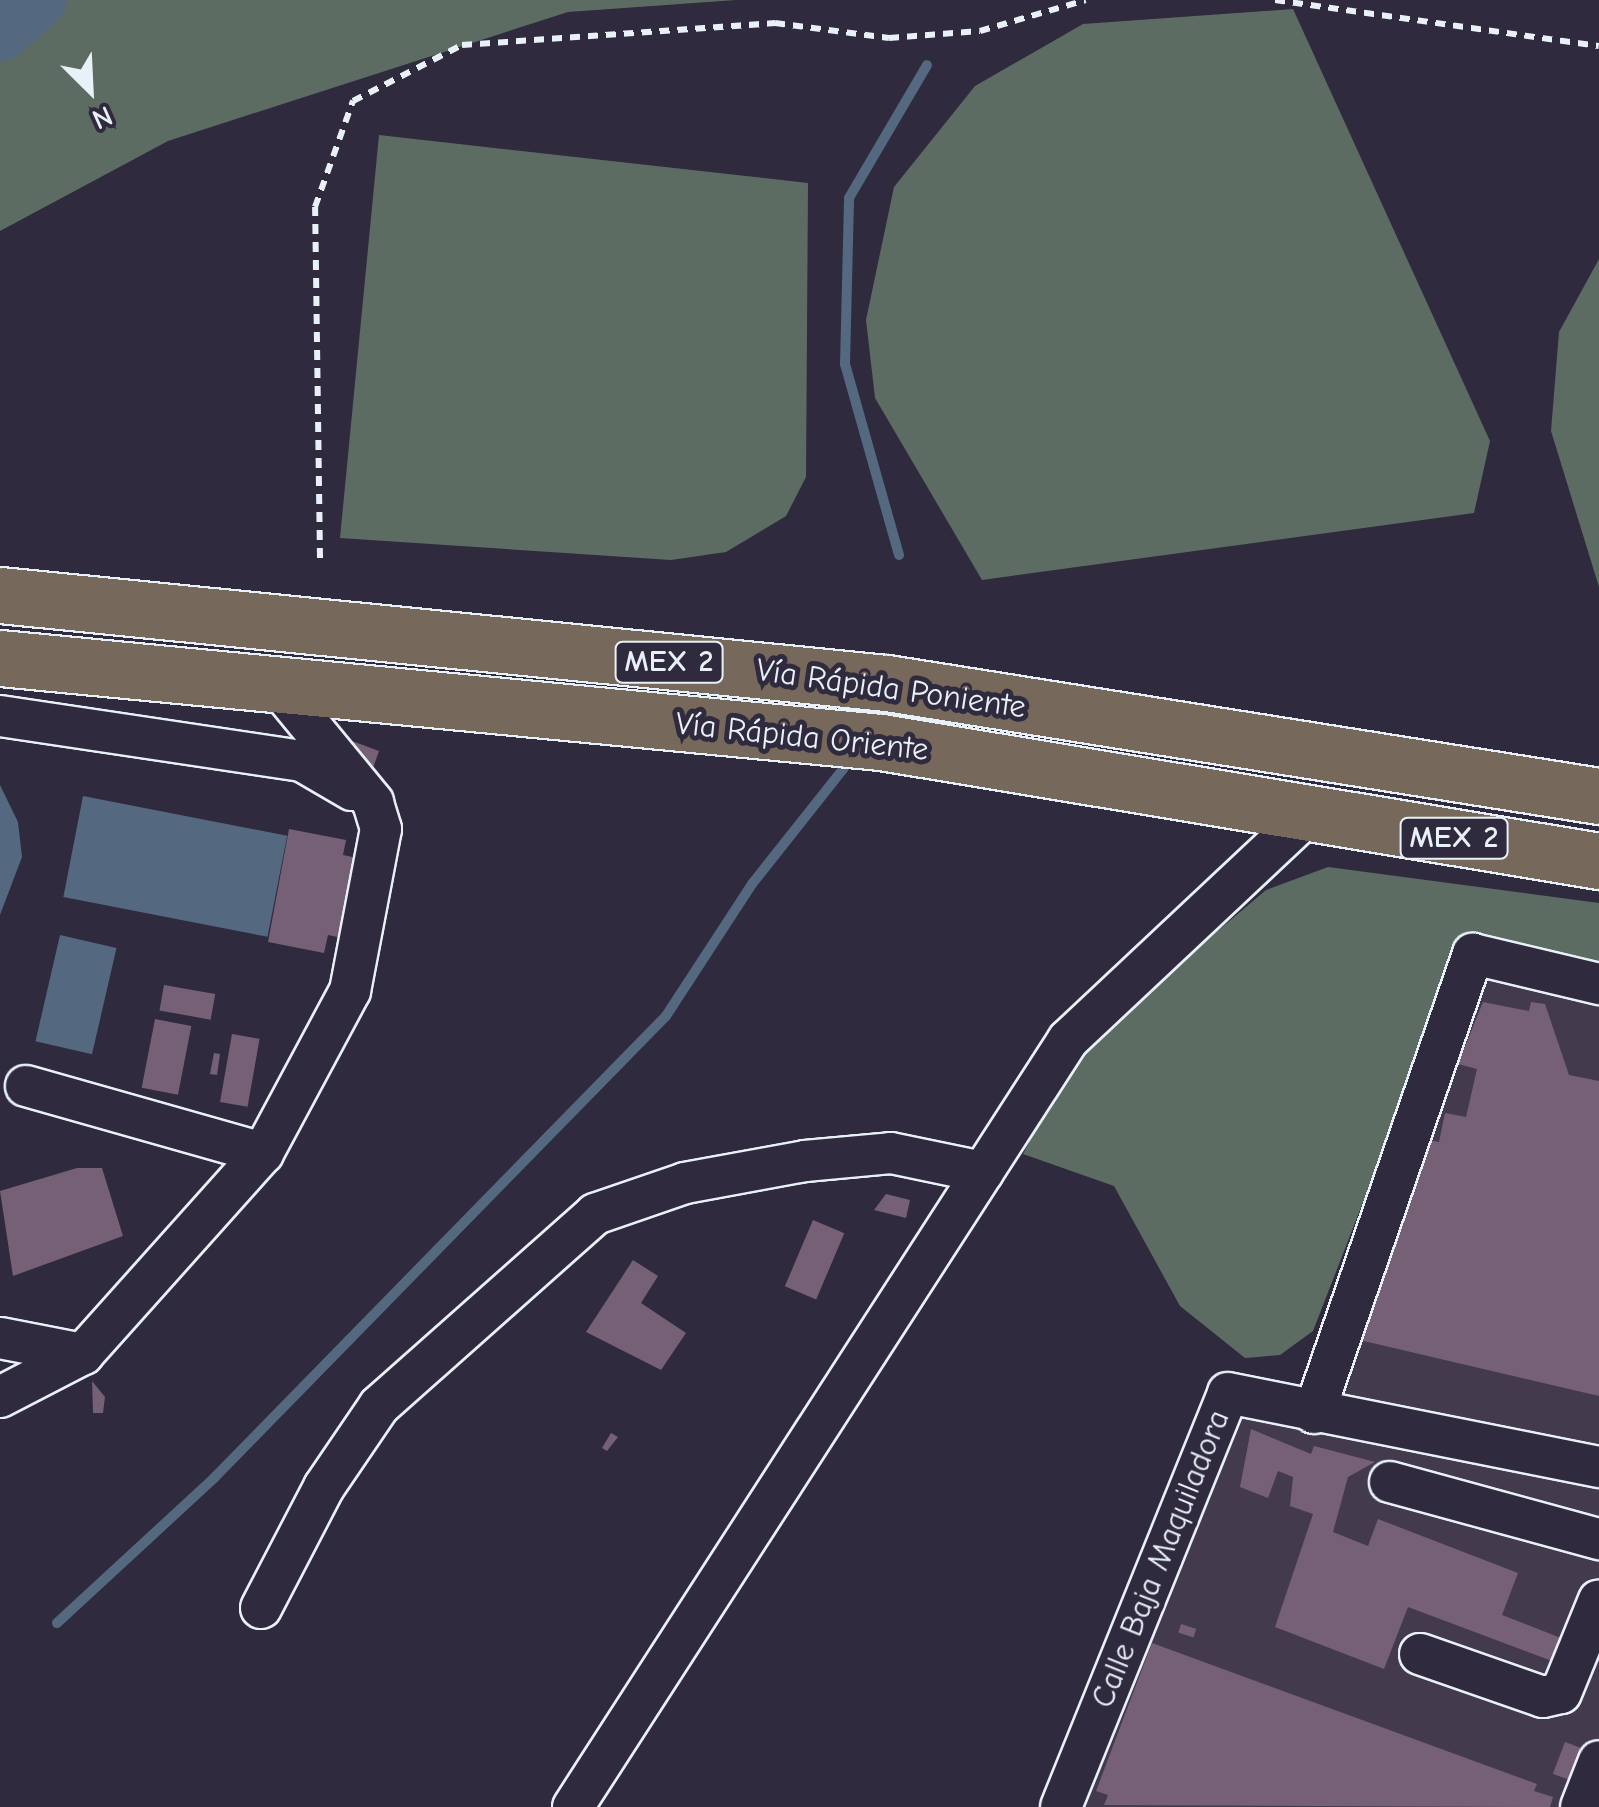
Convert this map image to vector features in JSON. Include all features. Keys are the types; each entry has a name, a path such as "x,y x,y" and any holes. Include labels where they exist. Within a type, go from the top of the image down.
{"highway":[{"name":"Vía Rápida Poniente","path":"0,594 888,684 1599,796"},
{"name":"Vía Rápida Oriente","path":"0,658 881,742 1599,861"}],"street":[{"path":"0,1397 82,1354 264,1153 350,991 380,829 373,802 277,684"},
{"path":"0,716 302,760 373,802"},
{"path":"573,1807 1068,1040 1308,814"},
{"path":"1314,1413 1473,954 1599,984"},
{"path":"26,1086 264,1153"},
{"path":"261,1608 324,1487 380,1406 595,1214 685,1183 805,1161 892,1153 983,1172"},
{"path":"0,1338 82,1354"},
{"name":"Calle Baja Maquiladora","path":"1061,1807 1228,1393 1314,1413 1599,1466"},
{"path":"1390,1482 1599,1538"},
{"path":"1420,1654 1543,1697 1561,1693 1599,1600"},
{"path":"1581,1807 1599,1761"}],"path":[{"path":"320,558 315,207 353,100 462,45 776,23 889,38 980,31 1086,0"},
{"path":"1276,0 1599,46"}],"shaded area":[{"path":"1473,954 1599,984 1599,1807 1061,1807 1228,1393 1313,1413"}],"green space":[{"path":"0,0 736,0 568,12 168,141 0,231"},
{"path":"1293,9 1490,441 1474,513 982,580 875,398 866,320 894,187 975,86 1083,24"},
{"path":"379,135 808,183 806,477 786,516 726,552 671,560 340,538"},
{"path":"1599,259 1599,587 1551,431 1559,332"},
{"path":"1328,867 1599,903 1599,971 1464,942 1313,1331 1280,1355 1245,1358 1180,1306 1114,1186 1023,1154 1079,1048 1266,890"}],"water":[{"path":"0,785 18,822 22,857 0,915"},
{"path":"83,796 287,836 268,937 63,897"},
{"path":"60,935 117,948 92,1054 35,1041"}],"building":[{"path":"352,741 379,751 372,771 345,743"},
{"path":"289,829 346,840 343,855 367,860 351,940 328,935 324,953 268,942"},
{"path":"164,985 215,994 211,1020 159,1011"},
{"path":"1483,1002 1529,1011 1531,1002 1545,1004 1569,1075 1599,1081 1599,1396 1351,1338 1428,1140 1439,1142 1445,1113 1466,1117 1477,1069 1458,1064"},
{"path":"155,1019 191,1026 178,1095 142,1088"},
{"path":"232,1034 260,1039 248,1107 220,1102"},
{"path":"214,1053 220,1054 217,1075 210,1074"},
{"path":"77,1168 102,1168 123,1236 13,1276 0,1191"},
{"path":"886,1194 910,1200 906,1218 874,1210"},
{"path":"813,1220 844,1233 816,1300 785,1286"},
{"path":"633,1260 658,1276 641,1303 686,1333 661,1370 586,1332"},
{"path":"92,1381 105,1397 103,1413 93,1413"},
{"path":"1251,1429 1311,1454 1314,1446 1375,1462 1348,1477 1333,1532 1368,1546 1378,1519 1518,1573 1502,1615 1561,1638 1552,1661 1408,1607 1384,1669 1275,1627 1313,1514 1290,1506 1293,1477 1278,1471 1268,1498 1240,1487"},
{"path":"611,1433 618,1437 607,1451 602,1448"},
{"path":"1181,1624 1196,1629 1193,1638 1178,1633"},
{"path":"1152,1643 1537,1784 1534,1791 1553,1797 1550,1807 1104,1805 1108,1795 1096,1791"},
{"path":"1565,1742 1581,1748 1569,1780 1553,1774"}],"waterway":[{"path":"0,31 36,0"},
{"path":"899,555 845,364 849,198 927,65"},
{"path":"57,1623 214,1478 666,1016 752,884 844,768"}]}
